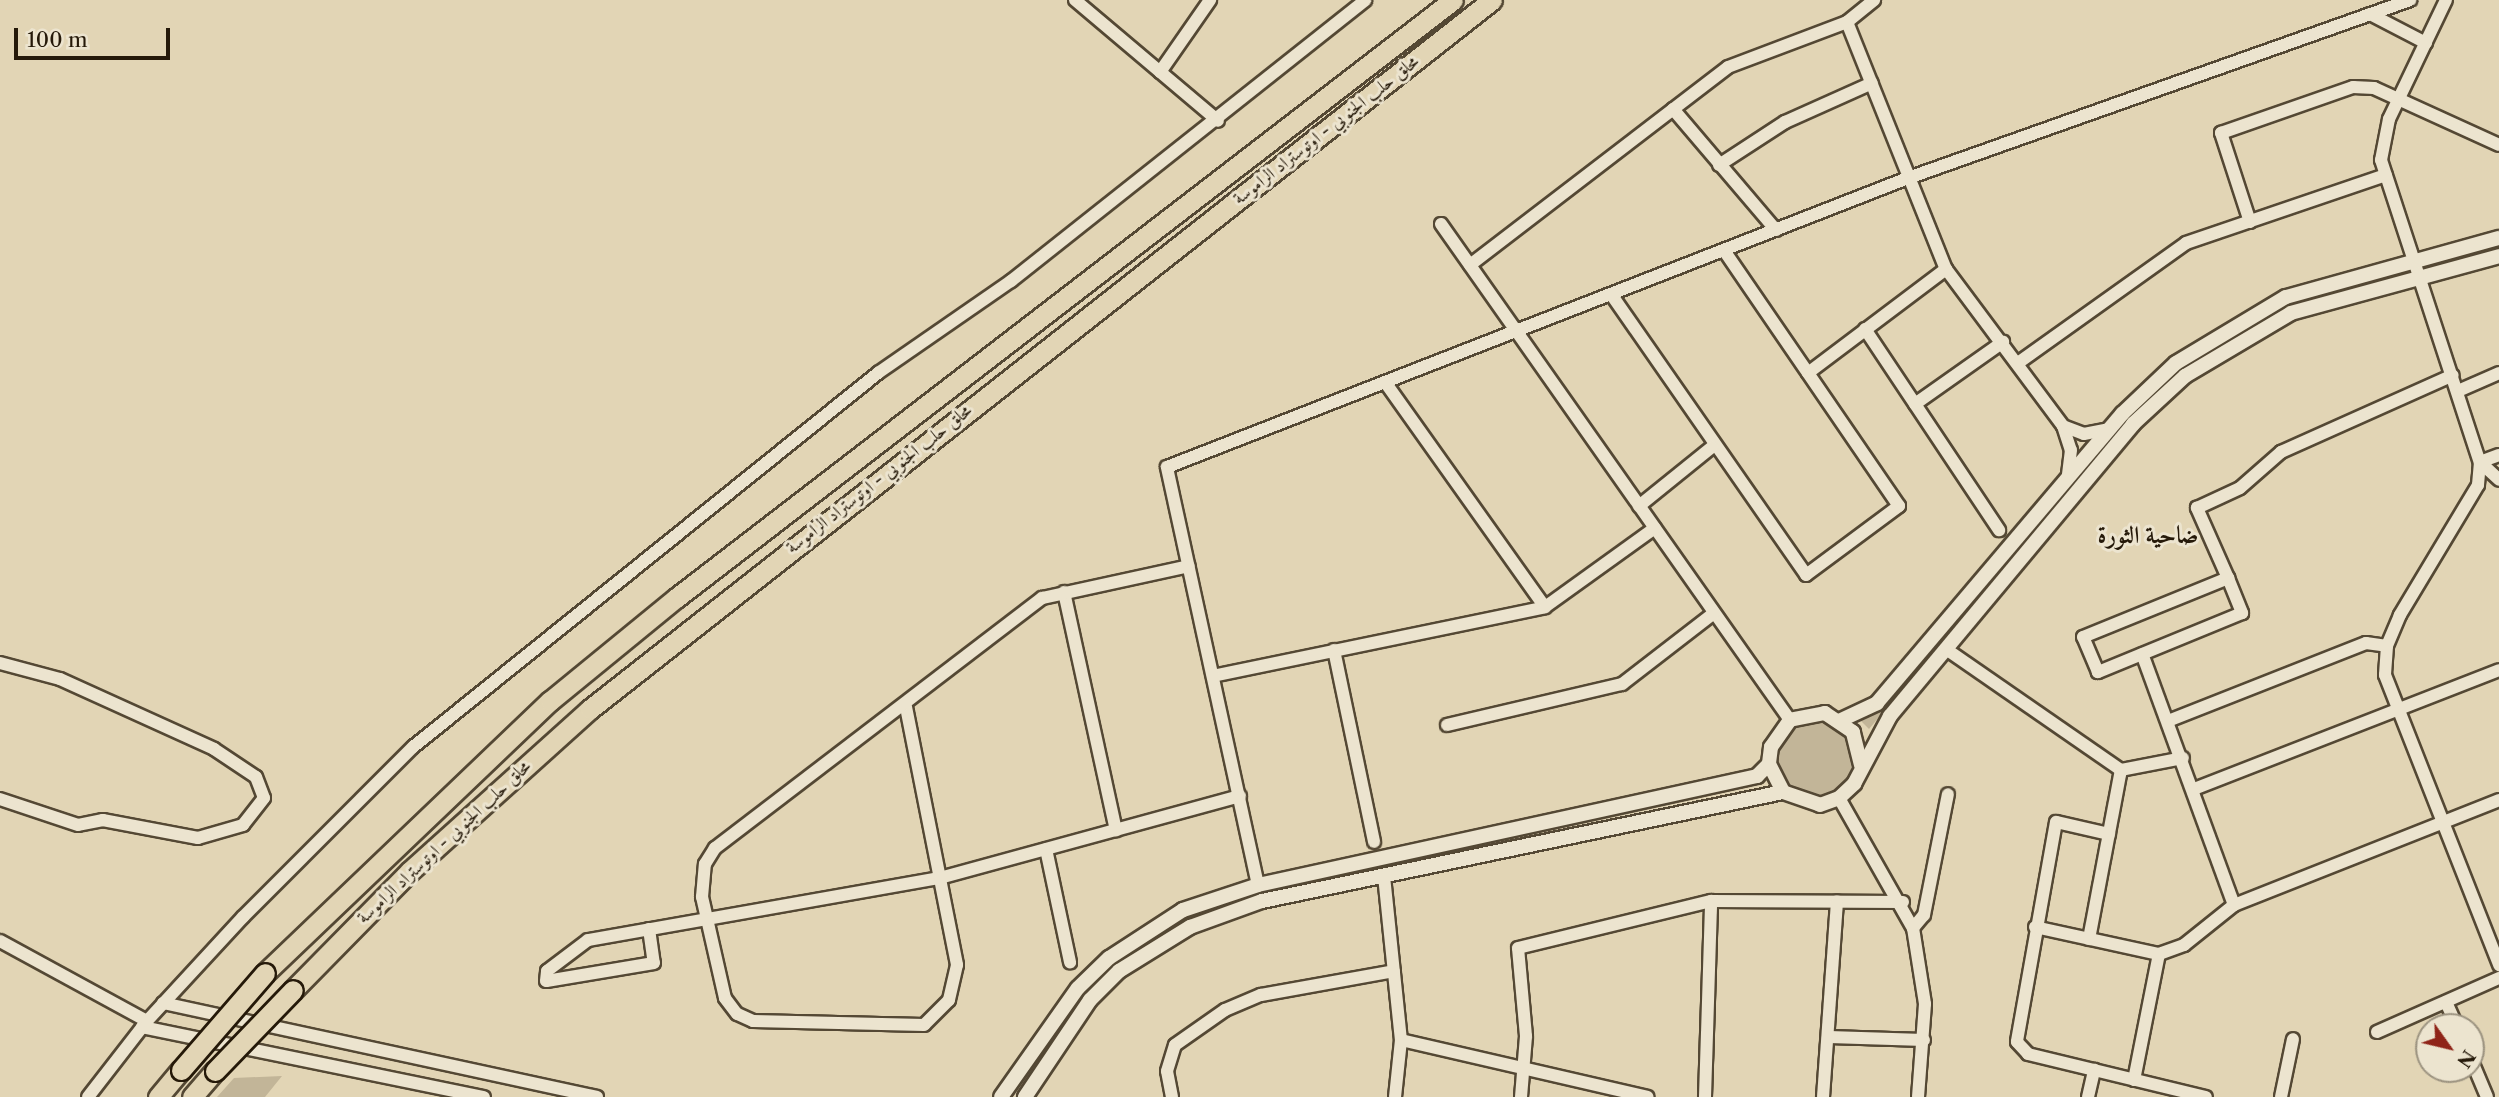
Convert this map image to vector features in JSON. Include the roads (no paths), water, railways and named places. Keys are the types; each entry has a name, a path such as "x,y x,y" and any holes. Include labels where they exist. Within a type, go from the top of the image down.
{"highway":[{"name":"محلق حلب الجنوبي - اوتوستراد الراموسة","path":"158,1097 265,973 530,720 666,606 1453,0"},
{"name":"محلق حلب الجنوبي - اوتوستراد الراموسة","path":"192,1097 410,871 590,709 1492,0"}],"street":[{"path":"1075,0 1218,121"},
{"path":"1160,72 1210,0"},
{"path":"88,1097 163,1003 413,747 878,373 1011,281 1218,121 1365,0"},
{"path":"1470,265 1728,67 1847,22 1874,0"},
{"path":"1258,885 1167,467 1908,178 2410,0"},
{"path":"2446,0 2382,141 2386,175 2480,462 2499,480"},
{"path":"2370,14 2426,43"},
{"path":"1847,22 1946,270 2003,342 2063,426 2071,450 2068,478"},
{"path":"1718,165 1785,122 1872,83"},
{"path":"2250,222 2221,133 2353,87 2374,88 2499,145"},
{"path":"1673,109 1776,230"},
{"path":"2018,363 2186,243 2386,175"},
{"path":"1441,224 1790,720"},
{"path":"1841,720 1877,703 2109,429 2176,363 2218,332 2286,297 2499,238"},
{"path":"1611,294 1712,447 1806,575 1899,506 1724,250"},
{"path":"1025,1097 1090,1000 1154,947 1262,901 1783,792 1820,805 1839,798 1861,765 1875,735 2133,424 2185,376 2291,313 2499,256"},
{"path":"1808,373 1946,270"},
{"path":"1865,330 1999,530"},
{"path":"1915,404 2003,342"},
{"path":"2458,391 2499,373"},
{"path":"2228,578 2083,637 2098,672 2242,613 2228,578 2197,508 2241,488 2280,452 2453,376"},
{"path":"1385,382 1545,607"},
{"path":"2063,426 2084,435 2109,429"},
{"path":"1639,506 1712,447"},
{"path":"2480,462 2499,455"},
{"path":"2480,462 2466,513 2400,615 2387,646 2385,676 2499,965"},
{"path":"1213,676 1545,607 1655,528"},
{"path":"906,706 940,878 957,983 924,1025 753,1021 737,1014 725,998 702,880 715,848 906,706 1042,598 1188,566"},
{"path":"1064,592 1116,830"},
{"path":"1447,725 1622,684 1714,613"},
{"path":"2168,721 2366,643 2387,646"},
{"path":"1946,649 2121,770 2183,758"},
{"path":"1334,650 1374,842"},
{"path":"2142,654 2183,758 2234,905"},
{"path":"0,663 73,685 214,749 256,777 264,798 243,825 198,838 103,820 78,825 0,799"},
{"path":"2194,789 2499,670"},
{"path":"1783,792 1769,764 1771,747 1790,720 1825,713 1841,720 1857,740 1861,765"},
{"path":"1001,1097 1078,989 1109,958 1183,910 1258,885 1757,776 1769,764"},
{"path":"2089,939 2121,770"},
{"path":"1913,929 1924,915 1948,794"},
{"path":"649,929 654,963 546,981 547,971 588,940 710,917 940,878 1240,796"},
{"path":"1839,798 1903,902 1913,929 1924,1040 1918,1097"},
{"path":"2035,927 2159,954 2184,945 2234,905 2499,800"},
{"path":"2109,834 2056,822 2035,927 2017,1042 2028,1054 2206,1097"},
{"path":"1046,849 1070,962"},
{"path":"1384,876 1401,1040 1395,1097"},
{"path":"1521,1097 1523,1070 1518,948 1712,901 1903,902"},
{"path":"1705,1097 1712,901"},
{"path":"1823,1097 1837,902"},
{"path":"0,941 144,1024 484,1097"},
{"path":"2134,1080 2159,954"},
{"path":"1172,1097 1167,1071 1175,1045 1225,1010 1261,995 1394,971"},
{"path":"2377,1032 2499,978"},
{"path":"2446,1002 2451,1013"},
{"path":"163,1003 597,1097"},
{"path":"1829,1037 1924,1040"},
{"path":"1401,1040 1648,1097"},
{"path":"2281,1097 2293,1040"},
{"path":"2088,1097 2094,1070"}],"district":[{"name":"ضاحية الثورة","path":"2148,535"}]}
